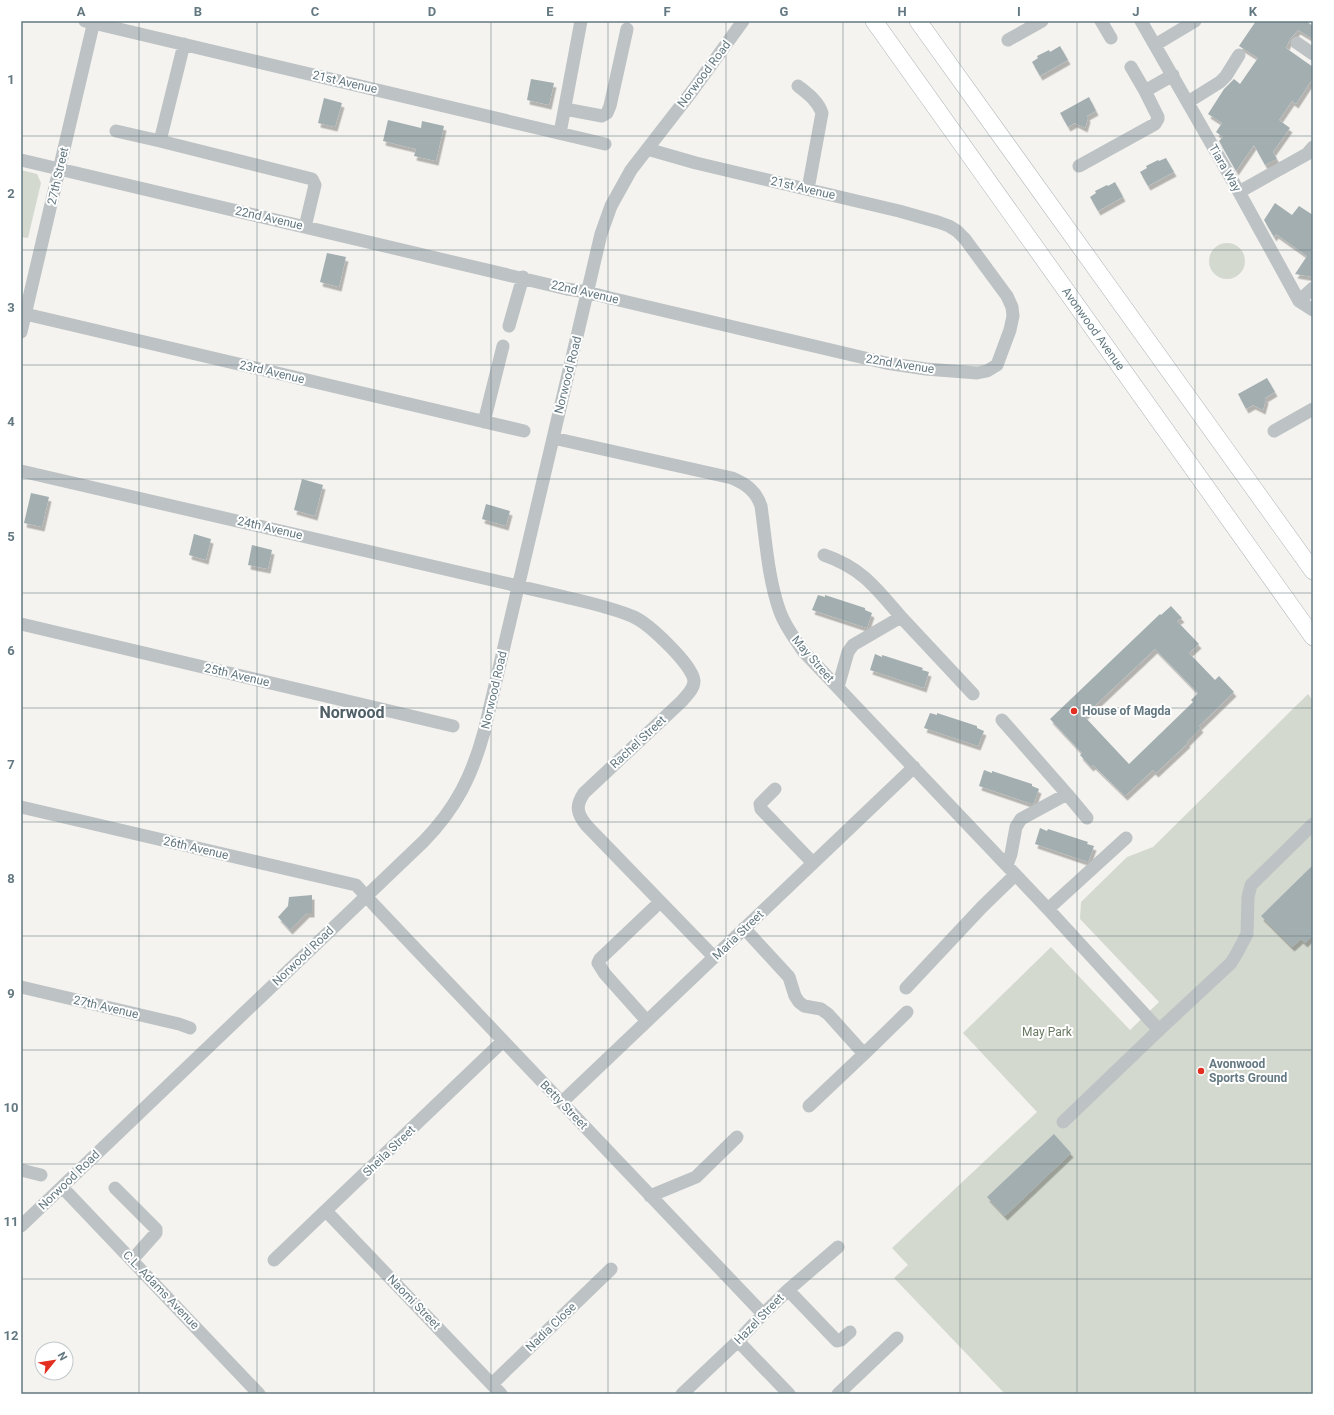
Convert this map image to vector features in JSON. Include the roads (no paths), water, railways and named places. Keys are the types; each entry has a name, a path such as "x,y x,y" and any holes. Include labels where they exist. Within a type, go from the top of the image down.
{"main road":[{"name":"Avonwood Avenue","path":"874,21 1313,637"},
{"path":"918,21 1313,571"}],"street":[{"path":"560,133 581,21"},
{"name":"Norwood Road","path":"21,1226 433,832 449,811 468,779 477,757 484,732 601,234 611,206 631,170 693,90 743,21"},
{"path":"1008,40 1042,21"},
{"path":"1102,21 1111,38"},
{"name":"Tiara Way","path":"1141,21 1239,192 1299,301 1313,310"},
{"path":"1155,45 1194,21"},
{"name":"21st Avenue","path":"91,22 605,144"},
{"name":"27th Street","path":"21,332 23,314 59,169 91,22"},
{"path":"565,109 602,116 607,113 610,106 627,29"},
{"path":"160,141 184,44"},
{"path":"1297,44 1313,54"},
{"path":"1188,102 1220,82 1226,76 1239,55"},
{"path":"1079,166 1152,126 1157,121 1158,117 1131,67"},
{"path":"1145,91 1172,75"},
{"path":"798,86 819,105 822,113 808,189"},
{"path":"116,131 312,179 315,185 305,227"},
{"path":"1239,192 1307,154 1313,147"},
{"name":"21st Avenue","path":"647,149 696,163 808,189 938,222 957,231"},
{"name":"22nd Avenue","path":"21,160 886,363 926,369 977,373 987,371 997,365 1001,359 1010,330 1013,312 1007,296 968,242 957,231"},
{"path":"509,326 522,277"},
{"path":"1299,301 1313,288"},
{"name":"23rd Avenue","path":"23,314 524,432"},
{"path":"484,422 503,346"},
{"path":"1274,431 1313,409"},
{"name":"May Street","path":"553,438 732,478 748,486 759,499 761,506 773,589 780,613 791,635 803,652 1048,909 1159,1030"},
{"name":"24th Avenue","path":"21,471 518,586"},
{"path":"824,555 845,563 860,572 973,694"},
{"name":"Rachel Street","path":"518,586 609,608 636,618 658,634 674,651 693,676 694,682 688,695 584,793 580,798 578,807 581,819 587,826 714,957"},
{"path":"838,687 848,652 853,645 901,617"},
{"name":"25th Avenue","path":"21,624 453,726"},
{"path":"1002,720 1087,818"},
{"name":"Maria Street","path":"562,1102 914,767"},
{"path":"775,790 760,804 761,809 813,863"},
{"path":"906,988 982,907 1011,870 1012,849 1016,827 1021,819 1067,794"},
{"name":"26th Avenue","path":"21,807 356,885 366,896"},
{"path":"1063,1122 1230,963 1247,934 1248,897 1251,885 1313,824"},
{"path":"1048,909 1126,838"},
{"name":"Betty Street","path":"366,896 763,1314"},
{"path":"647,1021 605,974 598,963 600,959 660,902"},
{"path":"744,928 789,977 795,996 799,1002 804,1006 821,1009 828,1014 864,1054"},
{"name":"27th Avenue","path":"21,988 179,1024 190,1028"},
{"path":"809,1106 907,1012"},
{"name":"Sheila Street","path":"274,1260 503,1041"},
{"path":"650,1196 696,1177 737,1137"},
{"path":"21,1170 41,1175"},
{"name":"C.L. Adams Avenue","path":"62,1186 259,1394"},
{"path":"115,1188 156,1229 156,1233 132,1260"},
{"name":"Naomi Street","path":"326,1211 502,1394"},
{"name":"Hazel Street","path":"690,1391 763,1314 788,1290 838,1247"},
{"name":"Nadia Close","path":"492,1384 611,1269"},
{"path":"788,1290 837,1341 841,1340 850,1332"},
{"path":"838,1394 897,1338"},
{"path":"738,1341 789,1394"}],"place":[{"name":"House of Magda","path":"1074,711"},
{"name":"Avonwood Sports Ground","path":"1201,1071"}],"district":[{"name":"Norwood","path":"352,712"}],"park label":[{"name":"May Park","path":"1047,1032"}]}
